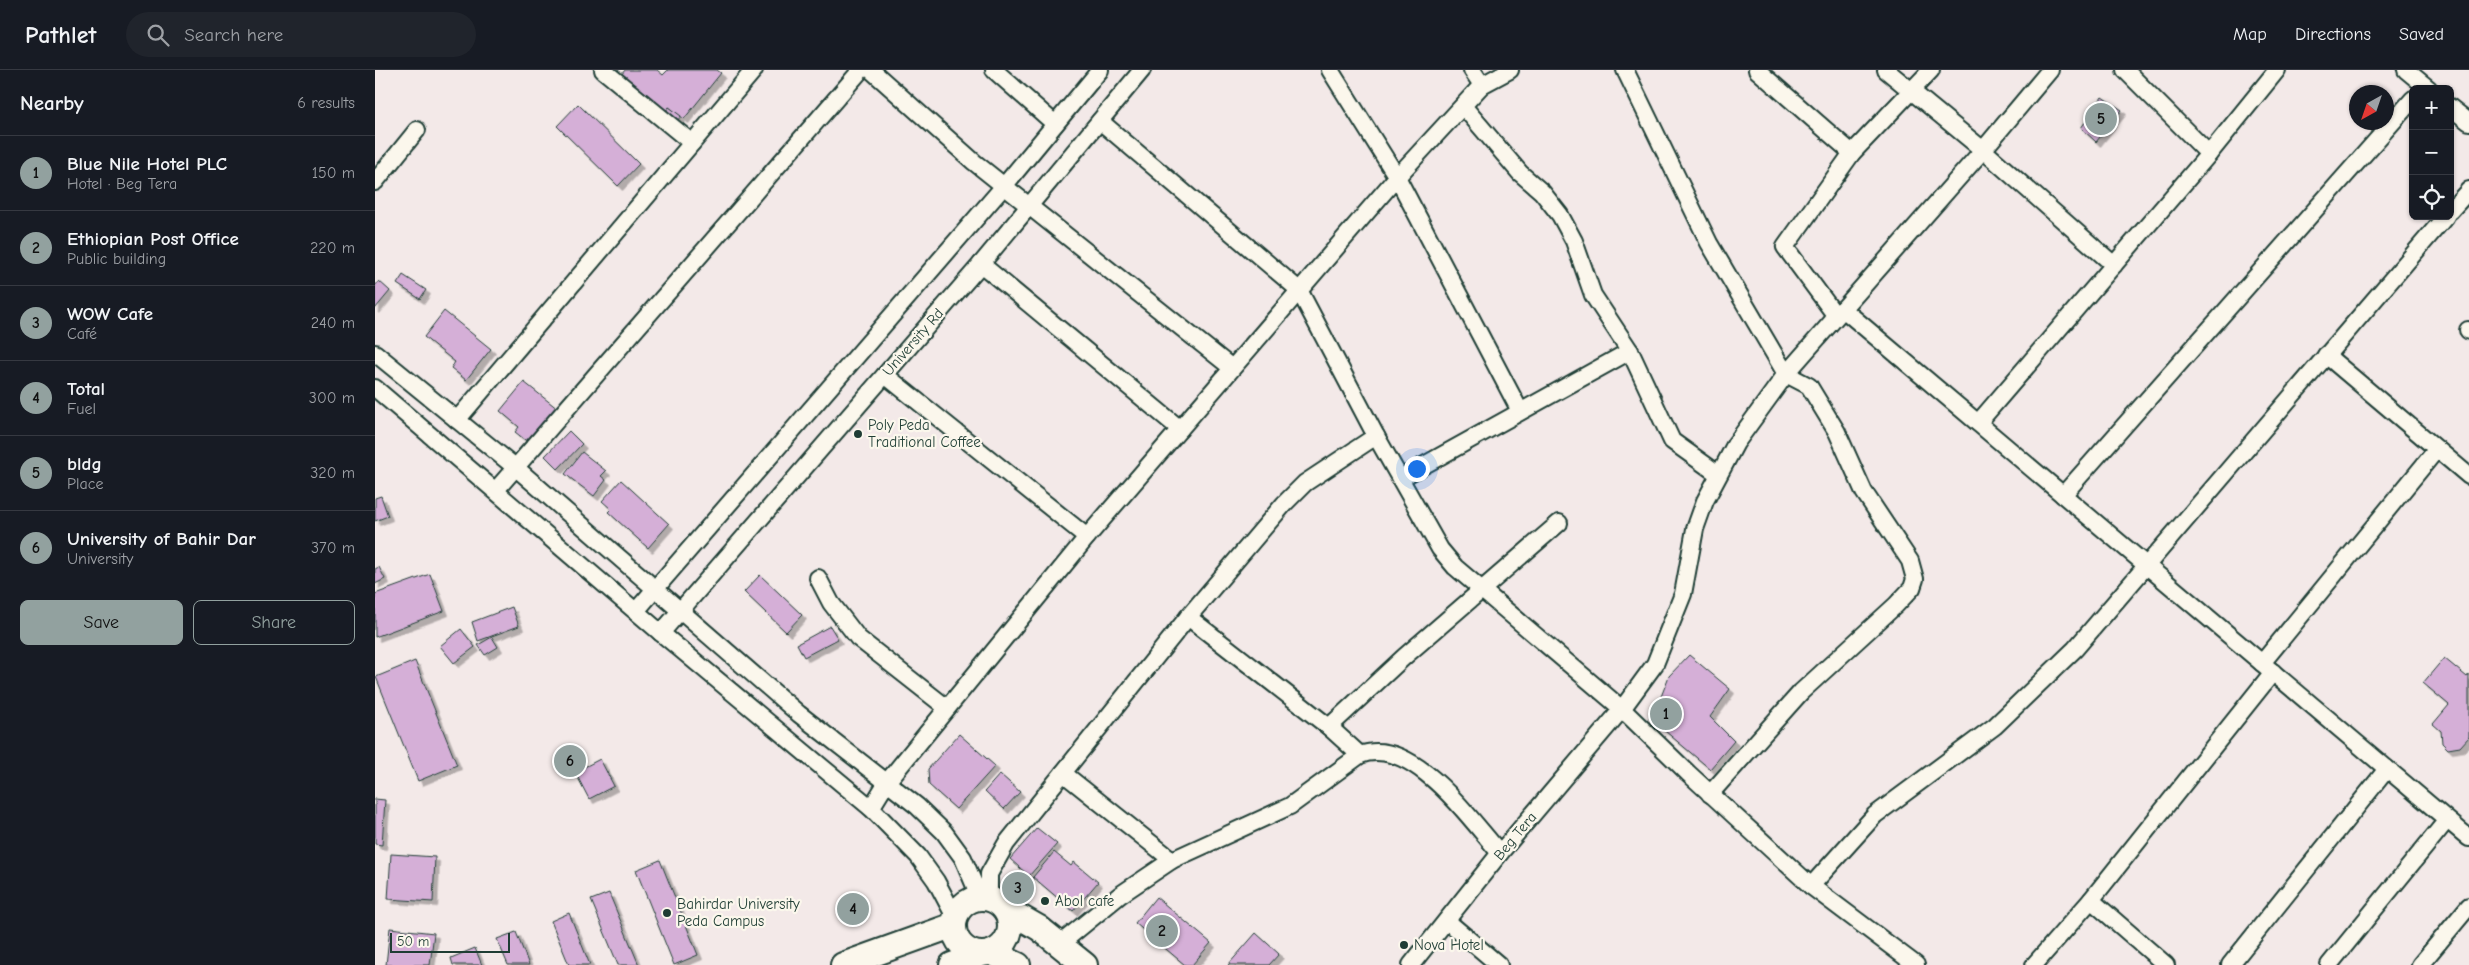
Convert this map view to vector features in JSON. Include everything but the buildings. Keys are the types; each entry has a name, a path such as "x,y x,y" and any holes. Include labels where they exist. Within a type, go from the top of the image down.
{"highway":[{"path":"952,965 1001,948 1008,939 1011,928 1010,917 991,901"},
{"path":"843,965 954,921 965,904 991,901 1039,928 1085,965"},
{"path":"954,921 955,936 961,945 969,951 985,954 1018,965"}],"street":[{"path":"603,70 692,142"},
{"path":"457,420 754,70"},
{"path":"496,490 861,70"},
{"path":"871,70 1004,186 1232,368"},
{"path":"994,70 1055,124"},
{"path":"636,611 1004,186 1100,70"},
{"name":"University Rd","path":"661,633 981,264 1142,70"},
{"path":"1330,70 1397,178 1520,411"},
{"path":"1472,70 1482,85"},
{"path":"871,808 887,782 1087,537 1299,290 1482,85 1510,70"},
{"path":"1625,70 1709,243 1785,374 1809,386 1837,432 1863,492 1910,561 1915,580 1912,588 1896,605 1780,713 1710,794"},
{"path":"1757,70 1852,153"},
{"path":"1886,70 1983,150 2115,265"},
{"path":"1931,70 1852,153 1785,248 1840,312 1978,423 2469,838"},
{"name":"Beg Tera","path":"1411,965 1500,853 1623,709 1649,672 1662,647 1683,594 1695,529 1705,500 1736,443 1785,374 1983,150 2050,70"},
{"path":"2125,70 2209,154"},
{"path":"1978,423 2115,265 2277,70"},
{"path":"2406,70 2422,85"},
{"path":"2063,495 2409,104"},
{"path":"1463,106 1521,174 1542,192 1560,215 1574,241 1593,294 1630,351 1672,441 1718,474"},
{"path":"2454,110 2469,122"},
{"path":"1100,121 1299,290 1376,436 1447,559 1623,709 1710,794 1811,886 1916,965"},
{"path":"375,182 417,130"},
{"path":"2454,207 2469,190"},
{"path":"1811,886 1875,815 1995,726 2075,648 2443,220"},
{"path":"981,264 1179,429"},
{"path":"1401,478 1630,351"},
{"path":"375,353 515,467 799,714 917,806 944,832 991,901"},
{"path":"2326,355 2469,476"},
{"path":"885,375 1087,537"},
{"path":"375,388 661,633 871,808 917,856 936,881 954,921"},
{"path":"991,901 989,874 997,857 1188,617 1305,483 1376,436"},
{"path":"2034,965 2091,900 2437,448"},
{"path":"1329,727 1404,656 1559,523"},
{"path":"818,578 831,603 858,638 947,708"},
{"path":"1188,617 1329,727 1360,755"},
{"path":"1060,944 1120,895 1172,860 1290,806 1360,755 1370,751 1389,754 1420,767 1438,781 1500,853"},
{"path":"2230,965 2387,769"},
{"path":"1063,772 1172,860"},
{"path":"2329,965 2447,820"},
{"path":"2091,900 2167,965"},
{"path":"2420,965 2469,906"},
{"path":"1447,921 1499,965"}],"place":[{"name":"bldg","path":"2101,119"},
{"name":"Poly Peda Traditional Coffee","path":"858,434"},
{"name":"Blue Nile Hotel PLC","path":"1666,714"},
{"name":"University of Bahir Dar","path":"570,761"},
{"name":"WOW Cafe","path":"1018,888"},
{"name":"Abol cafe","path":"1045,901"},
{"name":"Total","path":"853,909"},
{"name":"Bahirdar University Peda Campus","path":"667,913"},
{"name":"Ethiopian Post Office","path":"1162,931"},
{"name":"Nova Hotel","path":"1404,945"}]}
